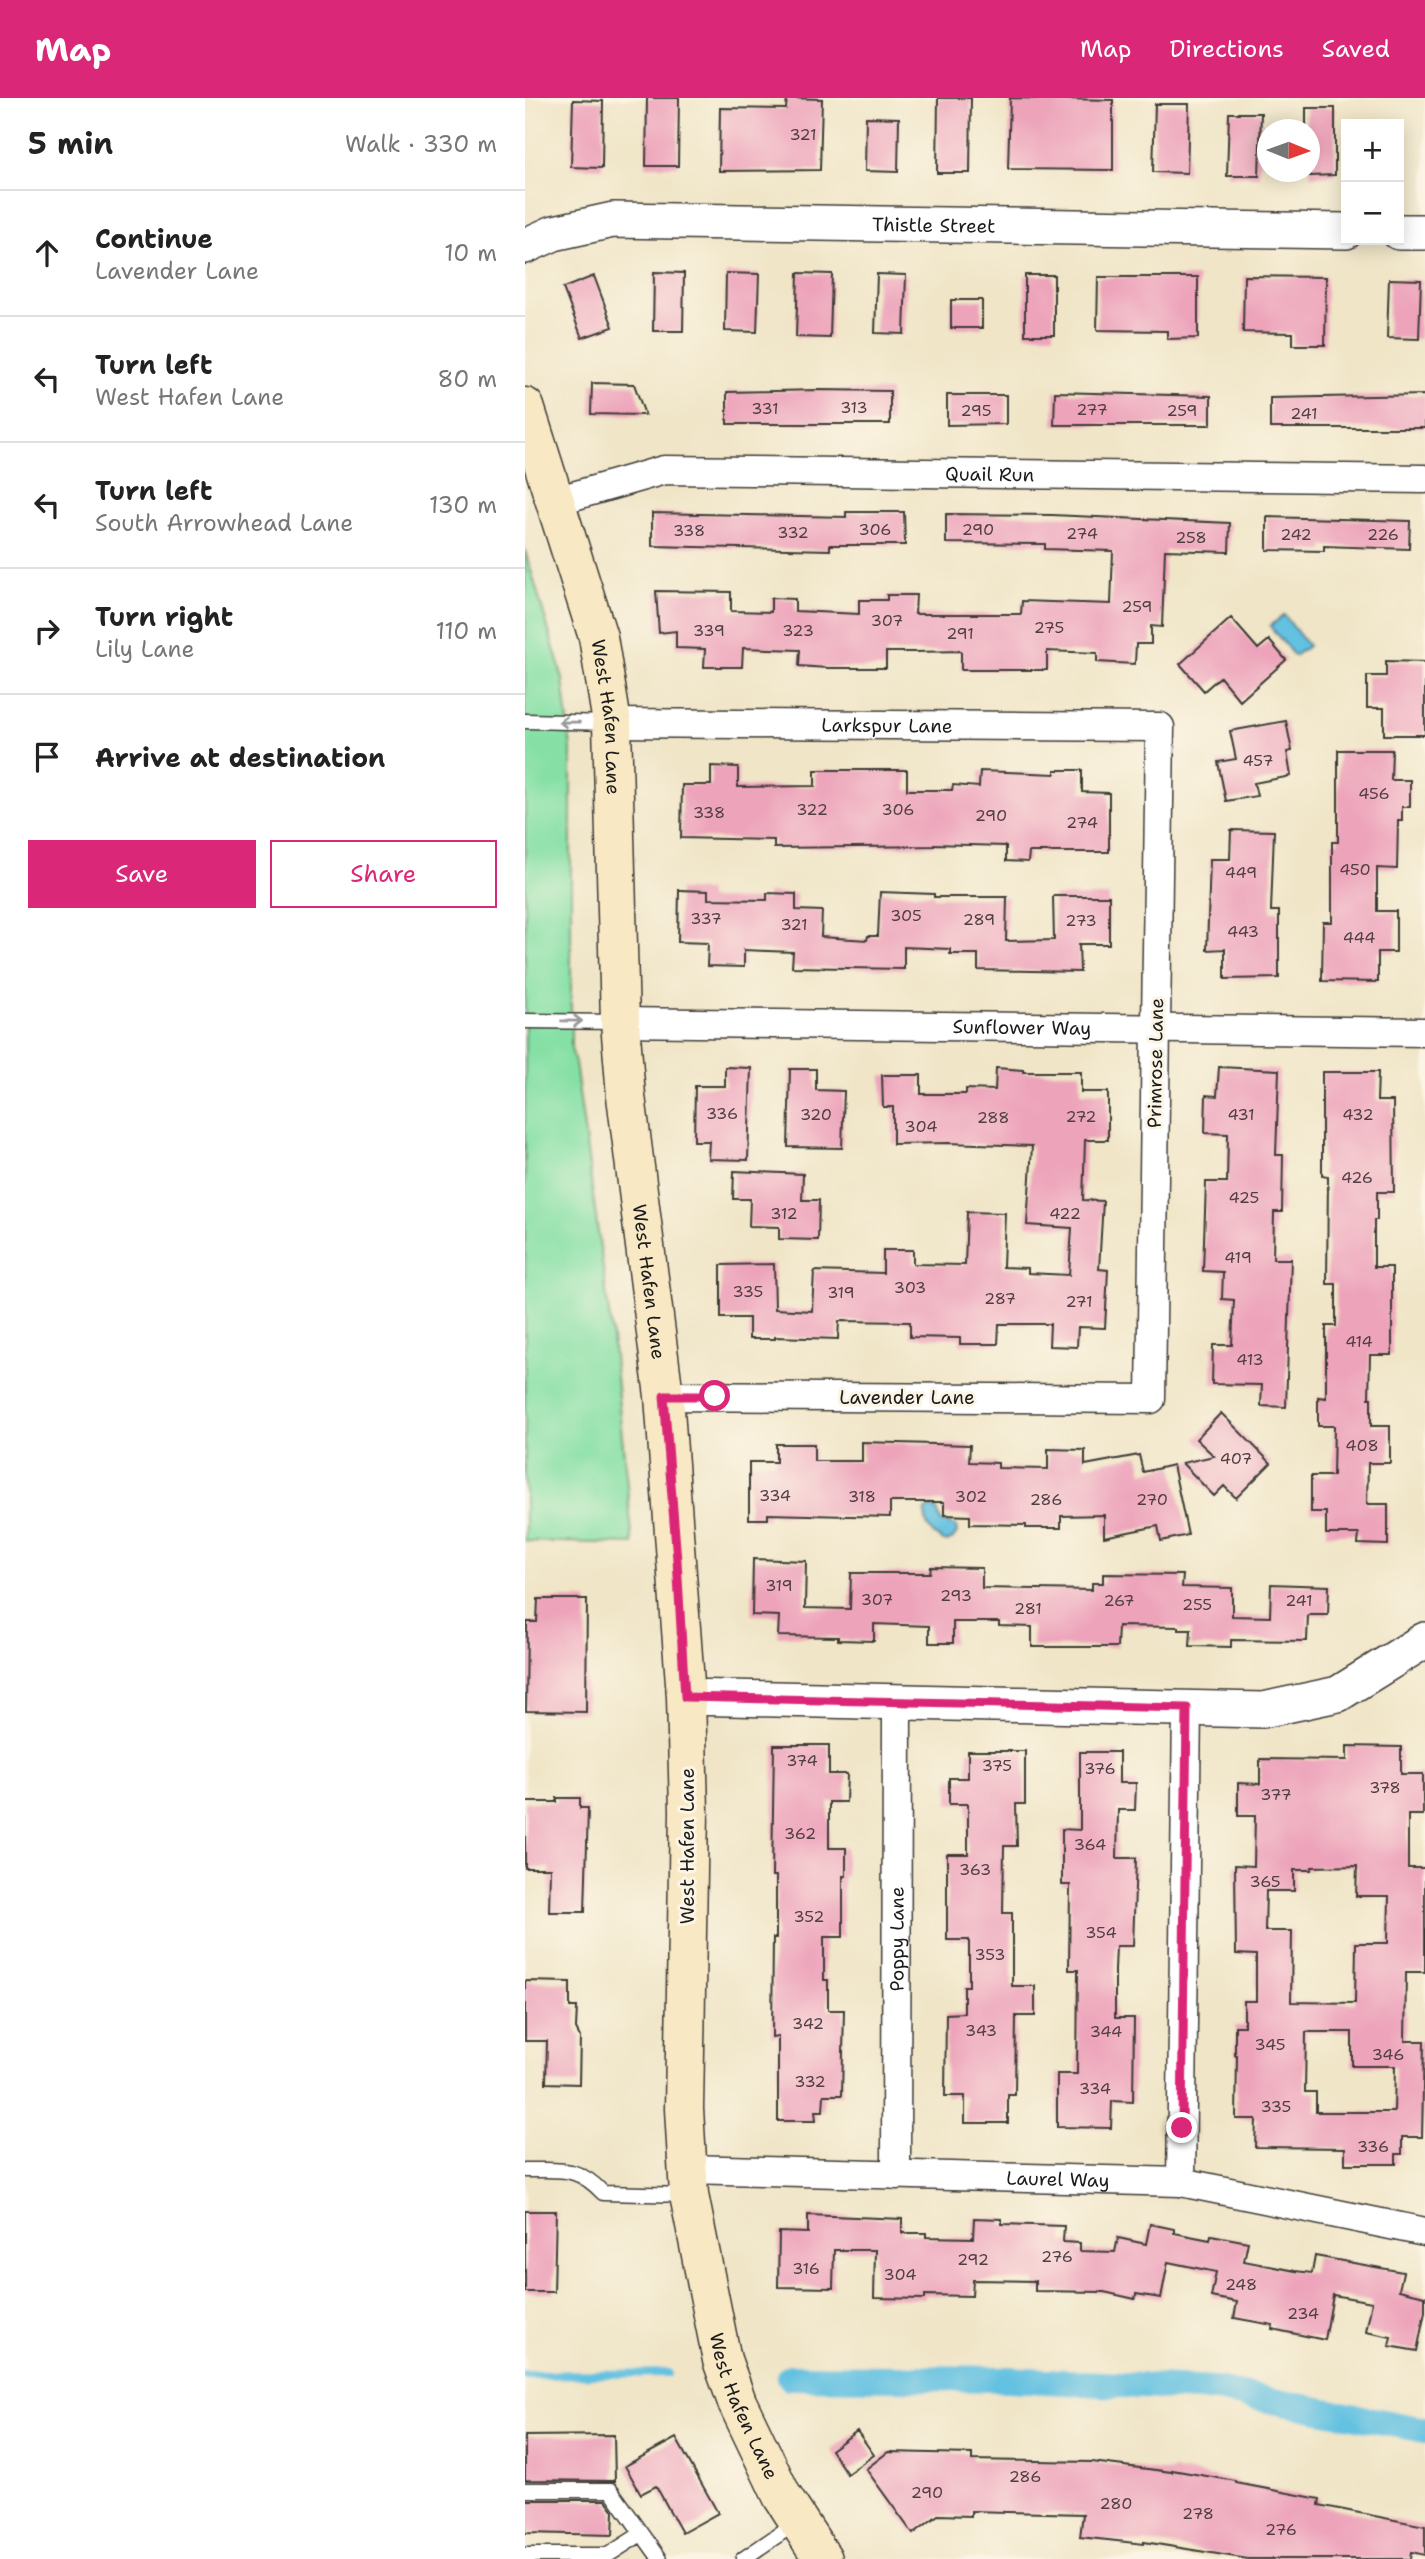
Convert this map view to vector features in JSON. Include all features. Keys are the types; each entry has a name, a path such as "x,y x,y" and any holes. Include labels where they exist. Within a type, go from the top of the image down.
{"main road":[{"name":"West Hafen Lane","path":"525,407 598,636 613,723 620,1022 626,1096 664,1396 685,1697 689,1811 684,2109 688,2182 722,2360 737,2402 782,2497 823,2559"}],"street":[{"name":"Thistle Street","path":"525,246 554,233 613,220 1341,231"},
{"path":"1404,232 1425,232"},
{"name":"Quail Run","path":"556,501 664,470 1425,479"},
{"name":"Larkspur Lane","path":"613,723 1160,727"},
{"name":"Primrose Lane","path":"1151,1399 1160,727"},
{"name":"Sunflower Way","path":"620,1022 1425,1032"},
{"name":"Lavender Lane","path":"664,1396 1151,1399"},
{"path":"685,1697 1263,1710 1338,1693 1425,1640"},
{"name":"Poppy Lane","path":"896,2175 897,1702"},
{"path":"1181,2182 1187,1708"},
{"name":"Laurel Way","path":"688,2182 896,2175 1181,2182 1425,2232"}],"lane":[{"path":"525,721 613,723"},
{"path":"525,1021 620,1022"},
{"path":"525,2170 570,2171 589,2178 603,2193 688,2182"},
{"path":"525,2490 611,2490 660,2559"},
{"path":"743,2559 799,2521"},
{"path":"525,2554 608,2555 641,2534"}],"green space":[{"path":"525,550 563,679 571,749 571,1048 611,1328 633,1544 525,1541"}],"water":[{"path":"1284,615 1308,646 1294,656 1270,626"},
{"path":"932,1507 937,1510 941,1522 956,1526 957,1533 953,1539 947,1542 937,1537 930,1529 925,1515 926,1509"}],"building":[{"path":"647,98 679,98 678,166 646,166"},
{"path":"787,98 822,99 820,170 719,171 720,108 786,109"},
{"path":"938,98 971,98 970,173 937,173"},
{"path":"1010,98 1113,100 1113,170 1008,169"},
{"path":"573,100 603,101 602,168 571,167"},
{"path":"1155,104 1189,104 1187,173 1153,172"},
{"path":"1306,108 1335,108 1335,175 1320,176 1320,119 1306,119"},
{"path":"1229,113 1261,113 1261,119 1257,119 1257,176 1227,176"},
{"path":"866,117 899,118 898,172 865,171"},
{"path":"654,272 684,273 683,331 653,331"},
{"path":"726,273 759,274 757,332 725,331"},
{"path":"798,273 832,274 830,338 796,337"},
{"path":"877,274 906,275 904,334 875,333"},
{"path":"1025,275 1054,275 1054,335 1025,335"},
{"path":"594,276 613,327 582,338 563,288"},
{"path":"1244,276 1326,277 1325,345 1293,345 1293,333 1243,332"},
{"path":"1098,277 1198,277 1198,338 1167,339 1167,331 1097,330"},
{"path":"1389,279 1421,280 1419,339 1387,338"},
{"path":"951,300 982,300 982,328 951,328"},
{"path":"592,383 634,384 645,415 591,414"},
{"path":"890,391 890,424 727,424 727,392"},
{"path":"1055,392 1211,396 1211,425 1054,425"},
{"path":"947,395 1006,395 1006,424 947,425"},
{"path":"1425,395 1425,428 1270,428 1270,398"},
{"path":"846,512 904,512 905,545 830,545 830,550 652,546 652,513 846,517"},
{"path":"946,514 1052,515 1230,523 1229,552 1165,550 1162,627 1151,626 1151,644 1136,644 1135,664 1097,662 1097,653 1047,651 1047,670 961,670 961,651 886,652 886,668 827,668 799,666 800,650 743,648 742,667 704,667 705,649 676,648 676,631 659,633 656,591 731,592 731,611 771,612 771,598 795,599 795,611 859,614 859,600 887,600 887,595 916,595 915,614 1021,614 1022,601 1111,604 1113,551 1045,549 1045,544 946,543"},
{"path":"1267,517 1410,521 1409,549 1324,546 1324,551 1267,550"},
{"path":"1231,618 1258,649 1269,640 1286,660 1240,701 1220,677 1204,691 1180,664"},
{"path":"1386,661 1425,662 1425,735 1384,735 1384,708 1367,708 1367,676 1386,676"},
{"path":"1286,721 1292,751 1287,752 1291,776 1254,783 1257,796 1226,801 1218,762 1236,759 1230,731"},
{"path":"1338,750 1392,750 1391,780 1410,780 1410,807 1402,807 1402,821 1398,821 1397,869 1377,868 1377,911 1396,911 1396,952 1378,952 1378,982 1322,981 1323,922 1332,922 1332,842 1338,842"},
{"path":"711,766 738,767 738,787 815,786 815,770 907,770 907,790 952,790 953,785 979,787 980,771 1055,774 1055,770 1082,770 1082,792 1109,793 1109,852 1029,852 1028,862 1006,861 1006,846 934,844 774,848 774,840 681,838 682,785 711,785"},
{"path":"1231,830 1274,831 1271,911 1279,911 1279,978 1225,979 1225,949 1207,950 1210,859 1230,859"},
{"path":"679,890 708,891 708,899 767,900 767,893 796,894 796,910 822,911 821,937 867,940 868,936 878,936 880,892 934,894 934,897 1007,897 1006,941 1054,940 1053,896 1109,896 1109,944 1079,944 1080,972 978,970 978,954 950,954 950,949 904,947 904,969 792,967 793,952 744,950 744,967 707,966 708,943 678,942"},
{"path":"725,1067 751,1068 748,1160 708,1159 709,1141 694,1141 695,1086 725,1086"},
{"path":"1219,1067 1279,1070 1276,1155 1283,1155 1282,1212 1274,1212 1273,1259 1291,1259 1286,1407 1261,1406 1262,1385 1212,1384 1213,1345 1232,1345 1234,1300 1222,1299 1223,1272 1203,1271 1206,1182 1227,1182 1228,1134 1205,1133 1206,1095 1217,1096"},
{"path":"996,1068 1023,1072 1081,1072 1081,1092 1108,1092 1108,1140 1085,1140 1083,1200 1103,1201 1099,1269 1108,1270 1105,1328 1078,1327 1077,1347 1049,1346 1050,1324 999,1324 998,1344 960,1344 960,1338 910,1337 910,1322 839,1321 838,1339 749,1339 749,1318 721,1318 721,1265 774,1264 775,1309 812,1311 814,1271 883,1273 883,1250 913,1250 913,1264 965,1265 967,1212 1005,1213 1003,1267 1028,1268 1028,1273 1069,1275 1072,1228 1027,1225 1032,1146 893,1144 893,1107 883,1107 882,1075 921,1075 921,1094 966,1094 966,1089 995,1090"},
{"path":"790,1069 816,1069 816,1090 844,1091 842,1148 788,1147"},
{"path":"1322,1072 1378,1072 1377,1101 1393,1101 1394,1192 1377,1192 1377,1220 1374,1220 1374,1267 1392,1267 1392,1355 1370,1355 1369,1398 1371,1426 1390,1426 1390,1463 1368,1463 1367,1504 1388,1504 1388,1545 1358,1544 1359,1534 1326,1534 1326,1512 1311,1512 1311,1476 1333,1476 1334,1426 1318,1426 1318,1397 1326,1398 1326,1326 1336,1326 1336,1284 1327,1284 1328,1177 1322,1176"},
{"path":"734,1171 803,1174 802,1200 819,1200 818,1240 779,1239 779,1227 749,1226 750,1199 733,1199"},
{"path":"1221,1413 1271,1463 1236,1498 1224,1486 1214,1496 1182,1463 1214,1456 1196,1439"},
{"path":"862,1442 970,1445 969,1462 998,1463 998,1468 1048,1469 1048,1449 1085,1450 1085,1465 1139,1455 1143,1472 1173,1465 1188,1535 1161,1541 1158,1526 1104,1537 1104,1515 1061,1516 1061,1528 970,1524 970,1516 944,1515 944,1502 890,1502 890,1517 768,1514 768,1519 749,1519 749,1462 776,1462 776,1444 814,1444 814,1461 862,1461"},
{"path":"753,1559 806,1561 805,1608 850,1609 851,1573 930,1573 931,1567 982,1568 982,1588 1092,1590 1092,1583 1103,1583 1103,1574 1183,1575 1182,1587 1232,1588 1232,1616 1270,1617 1271,1584 1329,1586 1328,1615 1308,1615 1307,1641 1231,1640 1231,1647 1190,1646 1191,1630 1179,1630 1179,1627 1118,1626 1117,1647 1032,1647 1032,1627 999,1626 999,1622 953,1622 953,1643 929,1643 929,1626 874,1624 874,1641 838,1640 838,1637 778,1636 779,1616 752,1615"},
{"path":"538,1599 587,1599 586,1712 526,1711 527,1622 537,1622"},
{"path":"774,1745 829,1745 829,1774 847,1774 846,1802 829,1802 829,1848 846,1848 843,1937 824,1937 824,1980 828,1980 828,2010 844,2010 842,2095 824,2095 823,2111 815,2111 816,2121 778,2121 778,2036 772,2037 773,1938 776,1938 776,1876 772,1876"},
{"path":"1347,1746 1401,1747 1401,1774 1423,1774 1423,1815 1408,1815 1408,1868 1425,1868 1425,1972 1406,1972 1405,2041 1424,2041 1422,2137 1402,2137 1402,2154 1396,2154 1396,2164 1345,2164 1345,2148 1255,2147 1256,2119 1236,2119 1235,2026 1244,2026 1244,2001 1256,2001 1256,1955 1236,1954 1235,1865 1254,1866 1255,1816 1238,1816 1238,1783 1260,1784 1260,1759 1347,1760","holes":["1357,1866 1356,1896 1389,1896 1388,1943 1356,1943 1355,2003 1291,2002 1292,1931 1265,1931 1266,1891 1294,1891 1294,1870","1306,2032 1352,2032 1352,2066 1395,2066 1394,2112 1316,2112 1316,2092 1305,2092"]},
{"path":"968,1751 1025,1751 1025,1804 1016,1804 1017,1846 1004,1846 1003,1913 1012,1913 1012,1986 1035,1986 1035,2016 1016,2016 1015,2095 1008,2095 1008,2123 965,2123 965,2096 945,2096 946,2014 964,2013 964,1986 969,1986 969,1940 947,1940 947,1854 968,1854 968,1804 949,1804 949,1778 968,1778"},
{"path":"1080,1752 1119,1752 1119,1783 1136,1783 1135,1810 1118,1810 1117,1858 1136,1858 1133,1946 1116,1946 1115,1970 1115,2018 1134,2018 1133,2102 1112,2101 1111,2128 1057,2127 1057,2074 1077,2074 1078,1970 1069,1970 1070,1885 1062,1885 1062,1829 1080,1830"},
{"path":"557,1798 580,1798 580,1808 588,1808 585,1912 549,1912 550,1868 525,1868 525,1802 557,1802"},
{"path":"525,1981 570,1982 570,2007 577,2007 576,2029 580,2037 579,2084 546,2083 547,2041 525,2041"},
{"path":"525,2211 556,2211 554,2292 525,2292"},
{"path":"808,2215 902,2219 902,2233 926,2233 926,2237 973,2238 974,2218 1002,2219 1002,2224 1064,2226 1063,2242 1080,2243 1080,2251 1115,2252 1118,2238 1146,2244 1150,2224 1174,2229 1174,2233 1210,2240 1211,2235 1248,2242 1244,2261 1295,2271 1312,2273 1315,2256 1403,2272 1399,2290 1425,2296 1425,2312 1417,2351 1389,2346 1391,2337 1366,2332 1372,2302 1333,2295 1325,2340 1272,2329 1273,2325 1234,2318 1237,2302 1211,2297 1216,2272 1168,2262 1161,2298 1136,2294 1135,2299 1104,2292 1035,2291 1035,2281 973,2280 972,2296 874,2298 875,2250 834,2250 833,2288 778,2287 779,2232 808,2233"},
{"path":"857,2431 874,2455 847,2474 831,2450"},
{"path":"614,2435 615,2481 525,2480 525,2436"},
{"path":"676,2438 718,2513 682,2533 656,2486 641,2494 625,2466"},
{"path":"888,2452 972,2454 972,2460 1092,2462 1172,2470 1236,2481 1320,2499 1319,2505 1425,2526 1425,2555 1411,2552 1410,2559 1248,2559 1144,2542 1080,2537 1083,2514 971,2511 971,2516 938,2515 913,2534 866,2469"},
{"path":"525,2500 606,2500 614,2511 613,2535 525,2533"}],"waterway":[{"path":"525,2375 668,2373"},
{"path":"790,2377 1008,2379 1216,2390 1425,2430"}],"route":[{"path":"715,1396 664,1396 685,1697 1187,1708 1182,2128"}]}
